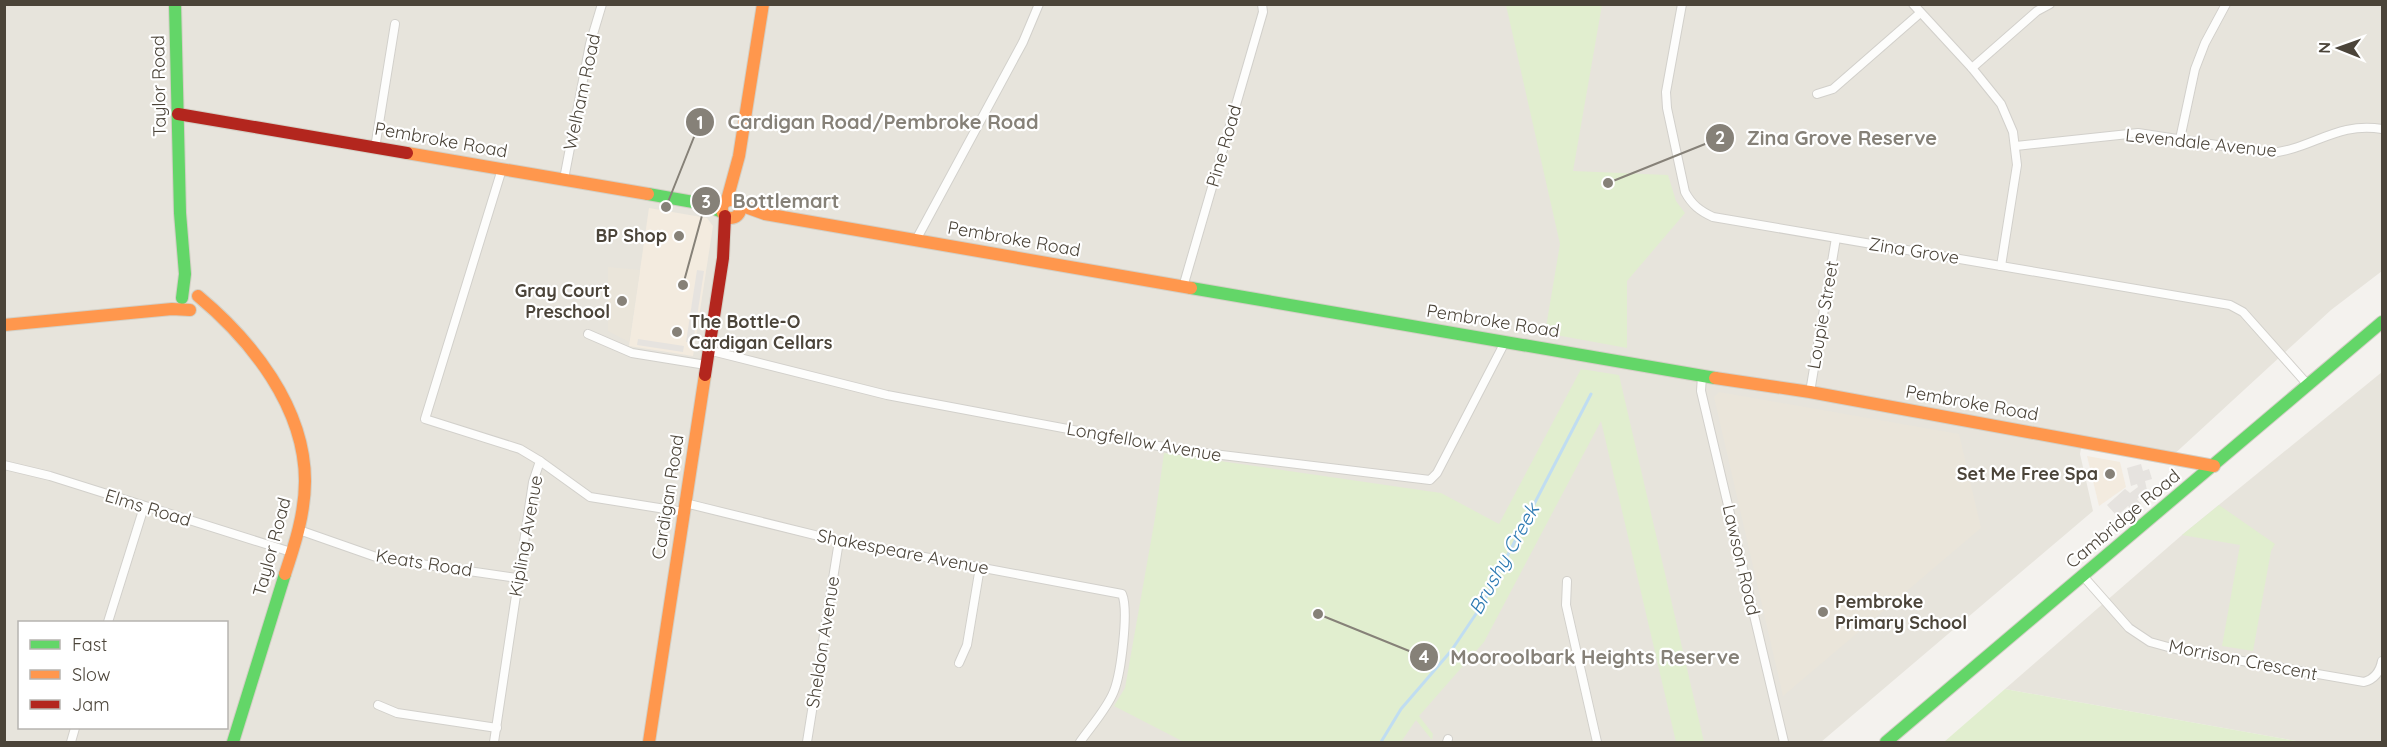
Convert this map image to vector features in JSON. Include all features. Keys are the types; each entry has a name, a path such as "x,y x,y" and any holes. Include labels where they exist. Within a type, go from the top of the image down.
{"street":[{"name":"Taylor Road","path":"175,4 182,257 187,305"},
{"name":"Welham Road","path":"564,179 590,44 602,4"},
{"name":"Cardigan Road","path":"649,742 763,4"},
{"path":"916,240 1023,42 1039,4"},
{"name":"Pine Road","path":"1183,287 1263,12 1262,4"},
{"name":"Zina Grove","path":"1682,4 1666,92 1666,108 1682,181 1690,201 1701,211 1713,217 2230,305 2244,312 2308,385"},
{"path":"1913,4 1919,14 1972,68 2001,104 2008,118 2016,146 2017,165 2001,266"},
{"path":"1972,68 2037,11 2050,4"},
{"path":"2180,139 2195,69 2205,43 2226,4"},
{"path":"1817,94 1833,89 1919,14"},
{"path":"375,148 395,24"},
{"name":"Pembroke Road","path":"178,114 1702,376 1810,392 2214,466"},
{"name":"Levendale Avenue","path":"2016,146 2138,133 2269,153 2284,152 2343,129 2360,126 2382,129"},
{"name":"Kipling Avenue","path":"494,742 532,482 540,461 520,449 425,419 502,169"},
{"name":"Loupie Street","path":"1810,392 1836,238"},
{"name":"Taylor Road","path":"185,274 196,295 236,329 281,394 296,431 305,466 304,498 299,530 233,742"},
{"path":"187,305 186,293 196,295"},
{"path":"4,325 171,309 187,305 215,309"},
{"name":"Cambridge Road","path":"1886,742 2382,322"},
{"path":"588,334 632,353 706,364"},
{"name":"Longfellow Avenue","path":"708,350 887,395 1180,450 1430,480 1437,472 1505,342"},
{"name":"Lawson Road","path":"1702,376 1701,391 1784,742"},
{"name":"Shakespeare Avenue","path":"540,461 590,496 685,507 838,541 1122,594 1125,602 1125,616 1117,680 1113,693 1080,742"},
{"name":"Elms Road","path":"4,465 50,476 291,552"},
{"path":"108,621 144,507"},
{"name":"Keats Road","path":"299,530 380,558 518,578"},
{"name":"Sheldon Avenue","path":"807,742 838,541"},
{"path":"960,663 967,645 981,567"},
{"name":"Morrison Crescent","path":"2083,576 2129,628 2150,642 2179,650 2364,682 2374,678 2381,668 2382,661"},
{"path":"1567,580 1566,605 1597,742"},
{"path":"378,705 397,713 497,728"}],"shaded area":[{"path":"4,5 2382,5 2382,271 2331,310 2170,458 2082,443 2080,454 2093,511 1821,742 5,742"},
{"path":"649,208 707,218 713,226 693,356 629,346"},
{"name":"Gray Court Preschool","path":"608,267 640,270 629,342 608,331"},
{"path":"697,270 704,271 693,343 686,342"},
{"path":"638,339 684,346 683,352 637,345"},
{"path":"2382,372 2382,742 2302,742 2005,689 2182,535"},
{"name":"Pembroke Primary School","path":"1719,392 1959,434 1981,528 1783,696 1714,397"},
{"path":"2087,456 2120,462 2126,487 2099,506"},
{"path":"2141,464 2143,471 2149,469 2152,479 2145,481 2147,490 2137,499 2141,504 2133,511 2128,506 2117,516 2107,505 2125,489 2130,493 2138,487 2137,484 2131,486 2127,468"}],"green space":[{"path":"1506,5 1602,5 1573,171 1668,175 1676,201 1685,213 1627,281 1627,348 1545,333 1560,244"},
{"path":"1581,369 1619,375 1704,742 1676,742 1601,421 1484,642 1419,716 1433,734 1432,740 1416,720 1401,742 1184,742 1114,706 1125,688 1164,453 1441,493 1499,524"},
{"path":"2219,505 2275,544 2271,551 2253,651 2222,646 2240,545 2182,535"},
{"path":"2005,689 2302,742 1944,742"}],"waterway":[{"name":"Brushy Creek","path":"1381,742 1401,709 1451,651 1482,605 1591,394"}],"traffic: fast":[{"path":"175,4 180,213 185,274 182,298"},
{"path":"648,194 699,203 722,212"},
{"path":"1191,288 1715,378"},
{"path":"1886,742 2382,322"},
{"path":"233,742 285,574"}],"traffic: slow":[{"path":"727,200 739,156 763,4"},
{"path":"407,153 648,194"},
{"path":"727,200 735,200 740,205 740,209 738,216 727,218 722,213 722,205 727,200"},
{"path":"740,205 765,214 1191,288"},
{"path":"198,296 237,333 255,354 271,377 296,427 303,454 305,493 299,528 285,574"},
{"path":"4,325 172,309 190,310"},
{"path":"649,742 705,375"},
{"path":"1715,378 1810,392 2214,466"}],"traffic: jam":[{"path":"178,114 407,153"},
{"path":"705,375 723,258 725,216"}],"place":[{"name":"Zina Grove Reserve","path":"1608,183"},
{"name":"Cardigan Road/Pembroke Road","path":"666,207"},
{"name":"BP Shop","path":"679,236"},
{"name":"Bottlemart","path":"683,285"},
{"name":"Gray Court Preschool","path":"622,301"},
{"name":"The Bottle-O Cardigan Cellars","path":"677,332"},
{"name":"Set Me Free Spa","path":"2110,474"},
{"name":"Pembroke Primary School","path":"1823,612"},
{"name":"Mooroolbark Heights Reserve","path":"1318,614"}]}
